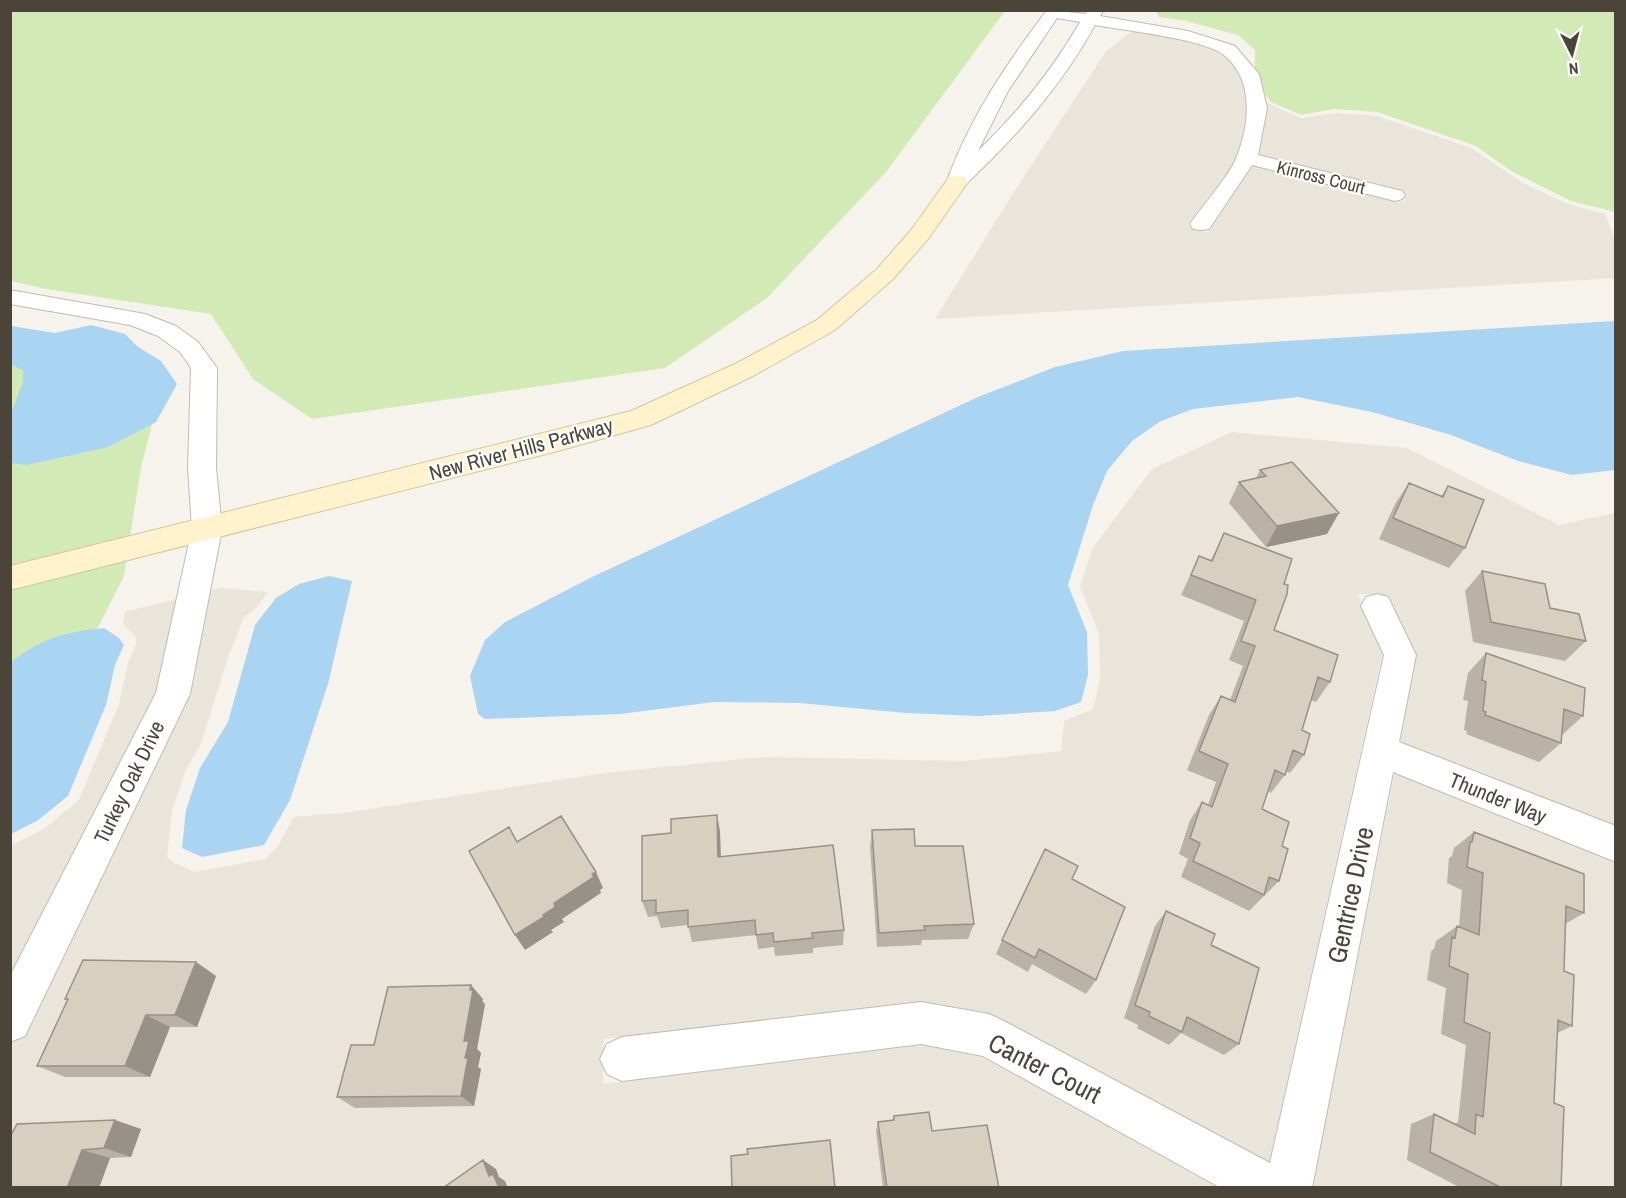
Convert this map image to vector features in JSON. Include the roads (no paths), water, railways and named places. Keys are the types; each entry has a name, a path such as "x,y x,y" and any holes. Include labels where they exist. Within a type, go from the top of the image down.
{"street":[{"path":"1054,12 1093,15 1188,36 1229,50 1250,74 1258,108 1247,158 1201,225"},
{"name":"New River Hills Parkway","path":"957,182 969,144 1024,51 1054,12"},
{"name":"New River Hills Parkway","path":"10,578 558,441 640,418 744,370 826,325 885,274 920,234 957,182 992,150 1068,59 1093,15"},
{"name":"Kinross Court","path":"1247,158 1395,195"},
{"name":"Turkey Oak Drive","path":"10,297 136,319 167,331 189,347 204,368 202,468 207,529 173,694 10,1021"},
{"name":"Gentrice Drive","path":"1288,1188 1400,655 1377,606"},
{"name":"Thunder Way","path":"1381,751 1616,844"},
{"name":"Canter Court","path":"622,1059 921,1023 989,1036 1269,1188"}],"water":[{"path":"1615,321 1615,470 1572,475 1518,461 1451,435 1372,412 1298,397 1193,409 1161,421 1132,441 1107,471 1093,505 1068,585 1087,632 1088,675 1081,702 1055,711 978,716 906,713 800,703 714,702 620,714 485,719 478,714 470,676 485,640 505,622 590,578 978,397 1055,367 1123,351"},
{"path":"91,325 125,334 138,347 161,361 177,384 156,422 108,447 27,465 11,463 11,414 23,382 23,370 11,365 11,326 55,333"},
{"path":"329,576 352,581 328,684 290,800 264,845 202,857 182,848 186,810 200,768 228,722 255,625 276,598 299,584"},
{"path":"104,628 119,638 124,645 115,665 106,705 68,796 37,821 11,834 11,662 54,637"}]}
